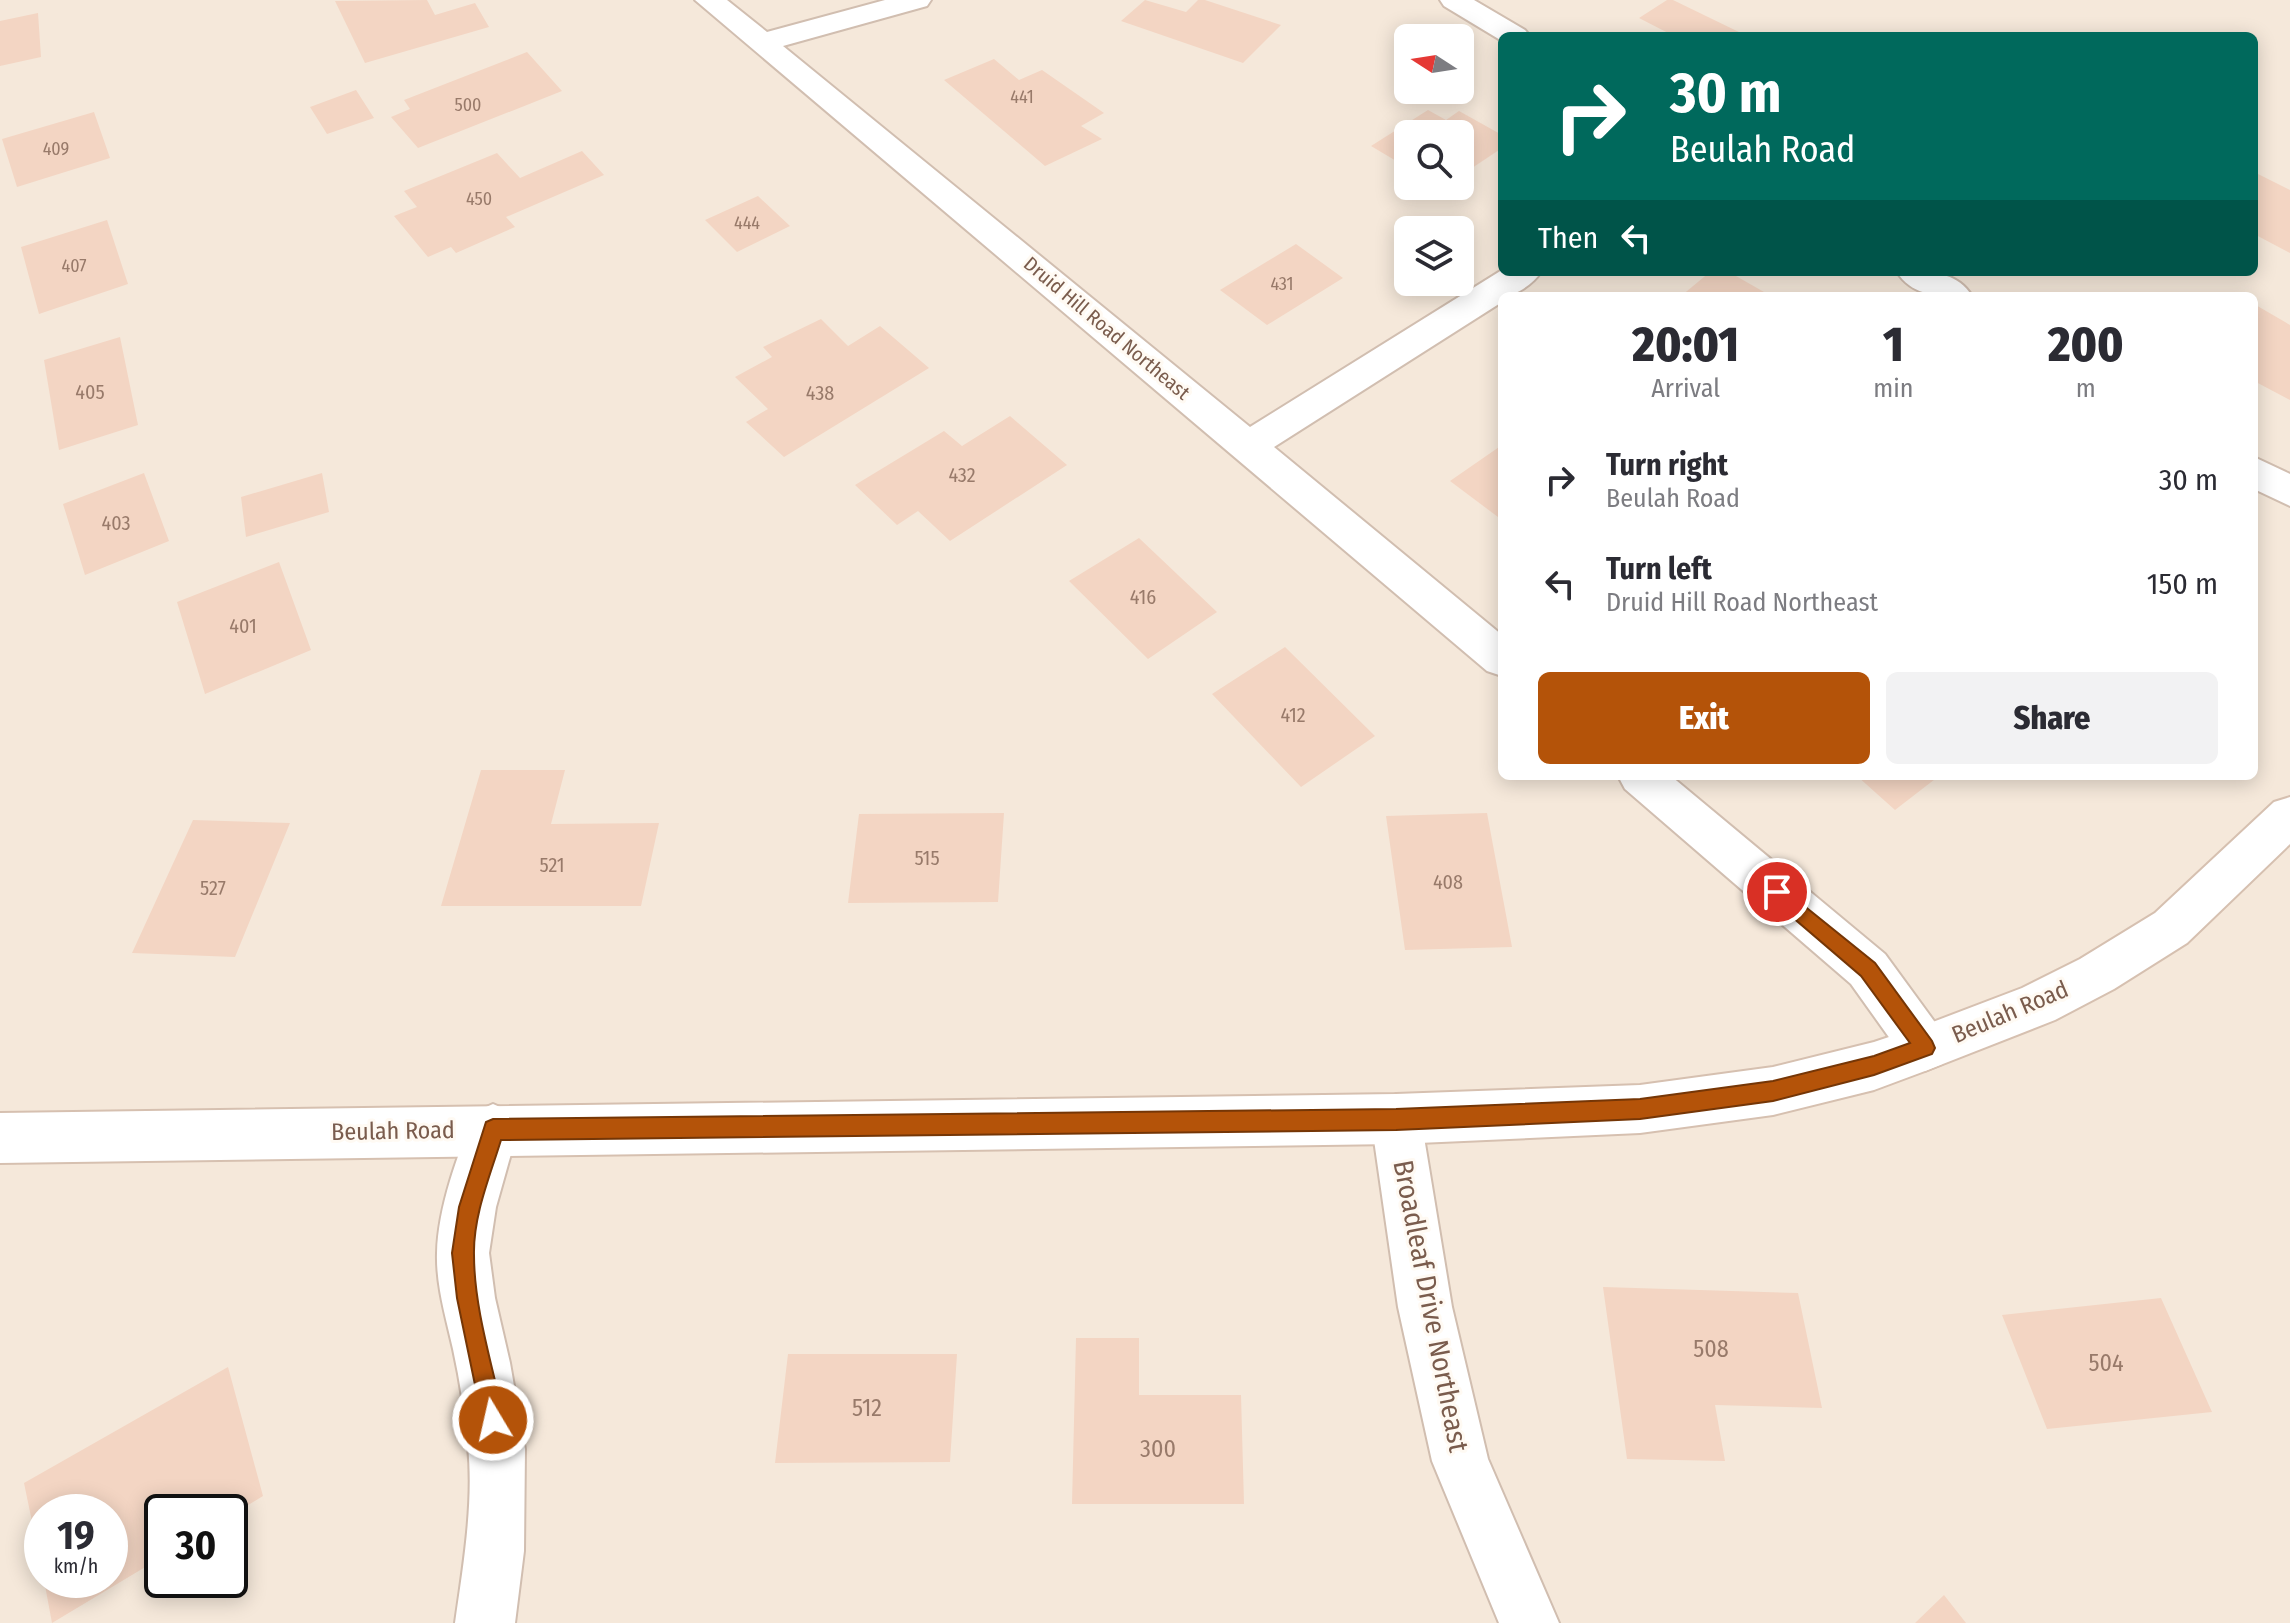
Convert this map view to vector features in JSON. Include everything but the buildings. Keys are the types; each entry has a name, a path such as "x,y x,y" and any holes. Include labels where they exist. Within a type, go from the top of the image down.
{"street":[{"name":"Druid Hill Road Northeast","path":"709,0 1250,445 1498,656"},
{"path":"760,43 917,0"},
{"path":"1454,0 1508,32"},
{"path":"1250,445 1518,276"},
{"path":"1921,276 1948,292"},
{"path":"2258,473 2290,492"},
{"path":"1645,780 1868,969 1925,1048"},
{"name":"Beulah Road","path":"0,1138 1396,1119 1640,1109 1773,1091 1874,1066 1925,1048 2038,1004 2097,974 2171,928 2290,816"},
{"name":"Broadleaf Drive Northeast","path":"1396,1119 1425,1307 1460,1461 1529,1623"},
{"path":"485,1623 495,1551 497,1449 483,1363 468,1298 463,1253 470,1207 493,1129"}],"shaded area":[{"path":"0,0 2290,0 2290,1623 0,1623"}],"route":[{"path":"493,1420 468,1298 463,1253 470,1207 493,1129 1396,1119 1640,1109 1773,1091 1874,1066 1925,1048 1868,969 1777,892"}]}
